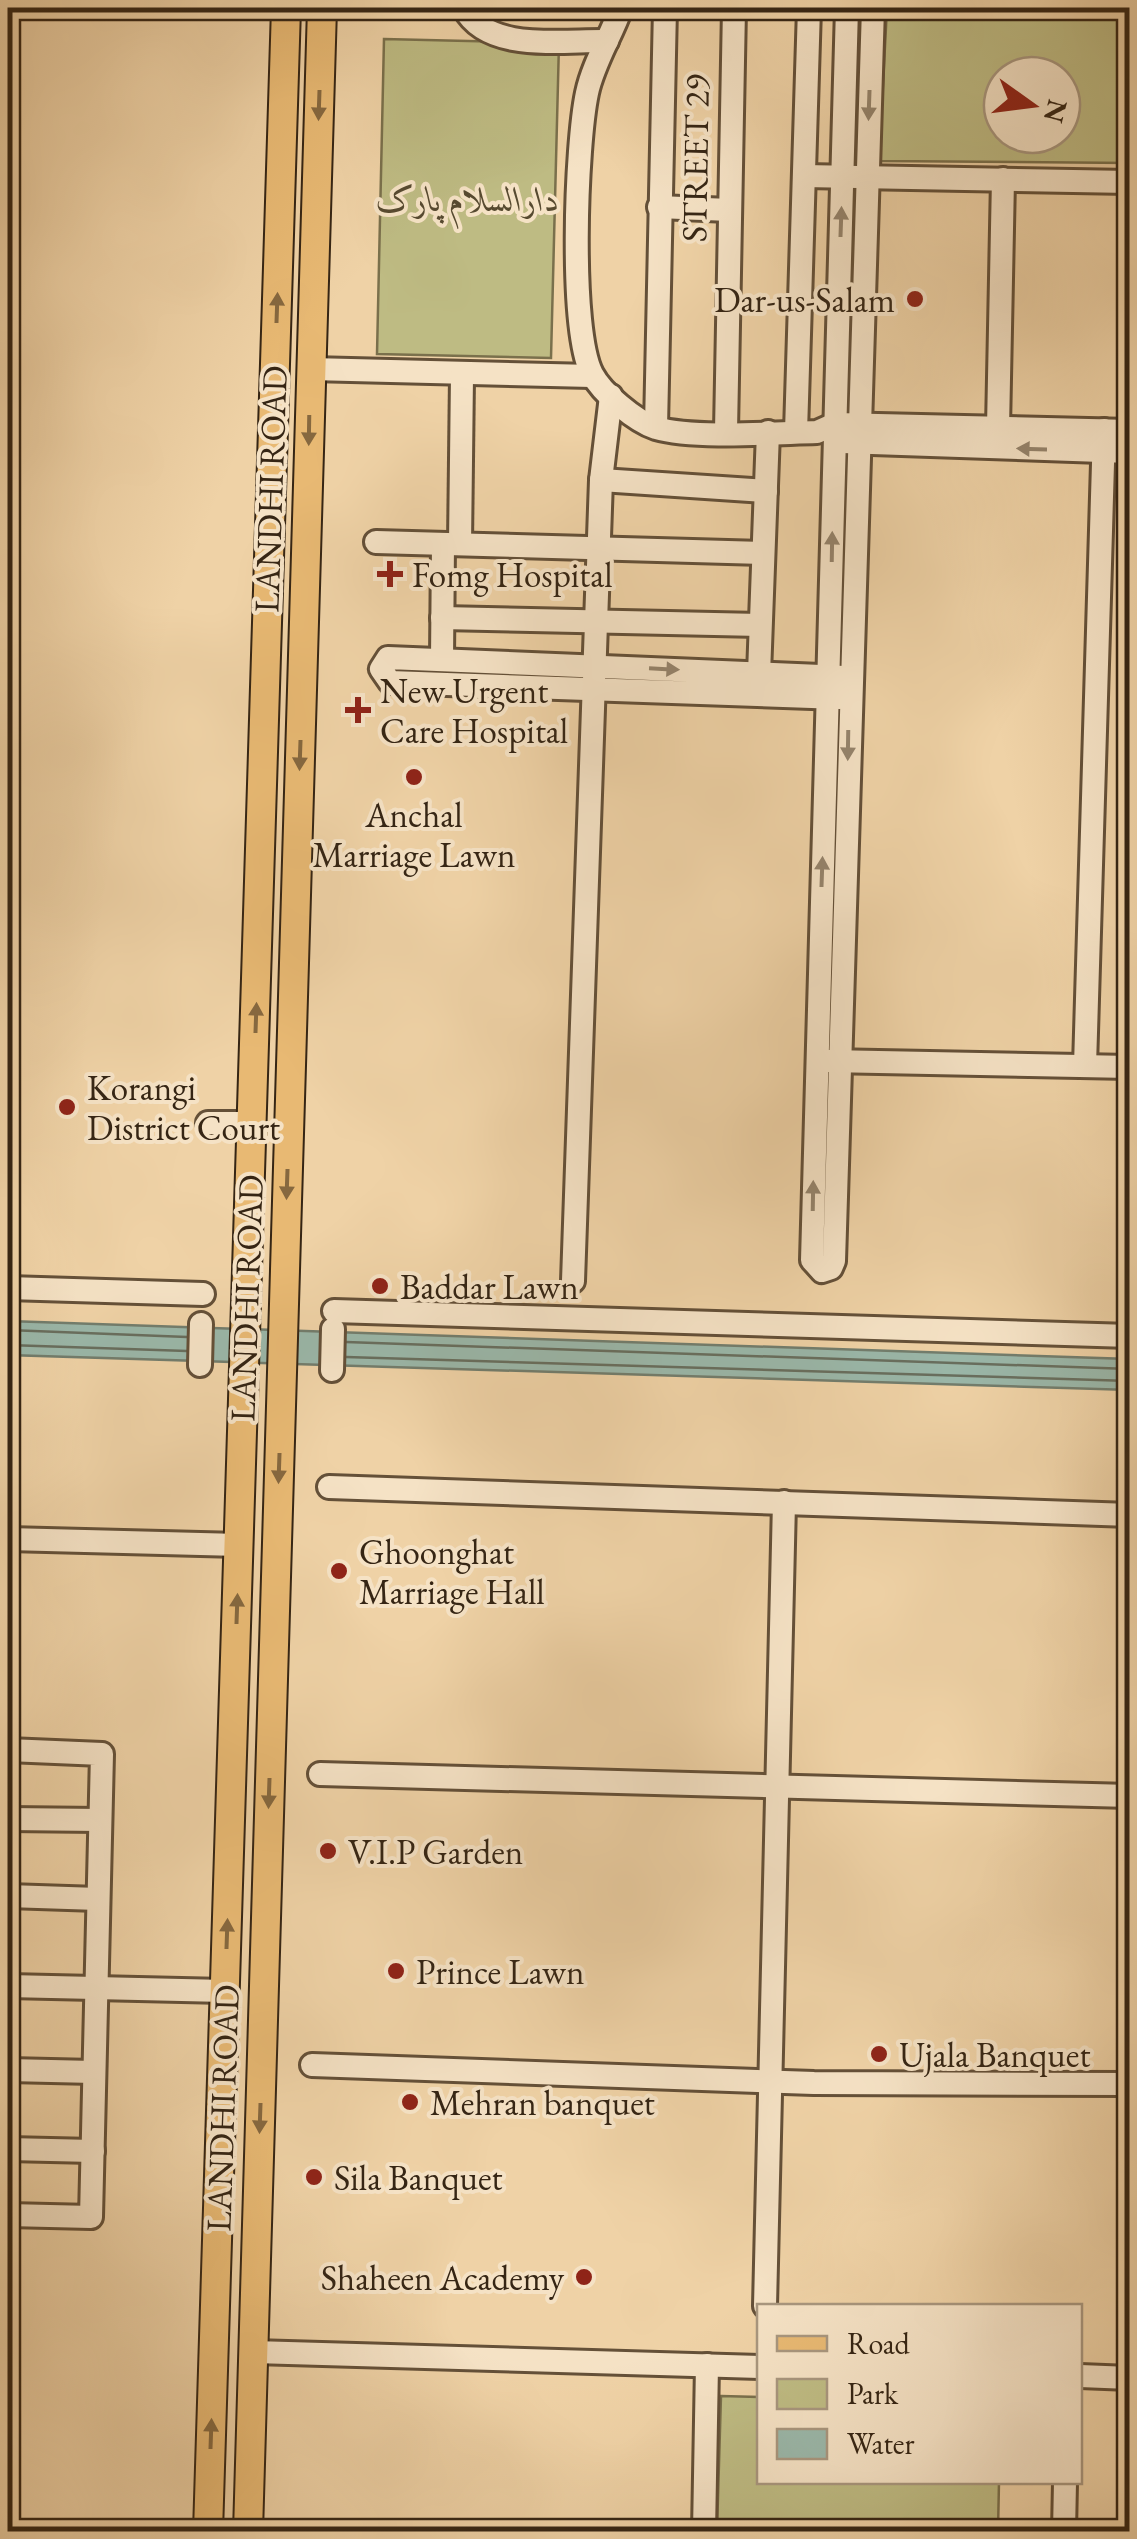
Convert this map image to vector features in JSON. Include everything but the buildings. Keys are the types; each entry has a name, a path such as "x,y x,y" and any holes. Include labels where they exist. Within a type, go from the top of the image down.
{"main road":[{"name":"LANDHI ROAD","path":"208,2532 286,8"},
{"name":"LANDHI ROAD","path":"248,2532 322,8"}],"street":[{"path":"464,8 478,26 502,38 607,41"},
{"path":"621,8 588,86 581,139 578,328 592,376 611,396 656,428 1104,441 1130,431"},
{"path":"656,428 665,8"},
{"name":"STREET 29","path":"726,431 734,8"},
{"path":"809,8 804,176 833,433 838,687 828,1061 812,1260 822,1271 831,1268 834,1261 828,1061"},
{"path":"847,8 854,177"},
{"path":"833,433 854,177 873,8"},
{"path":"804,176 1130,182"},
{"path":"998,428 1003,179"},
{"path":"659,207 729,210"},
{"path":"311,370 592,376"},
{"path":"442,659 462,376"},
{"path":"573,1281 598,548 611,396"},
{"path":"833,433 998,428 1104,441 1130,452"},
{"path":"759,674 768,432"},
{"path":"1085,1066 1104,441"},
{"path":"601,480 766,491"},
{"path":"376,542 763,553"},
{"path":"442,618 760,625"},
{"path":"838,687 594,678 442,659 388,658 382,676 390,682 594,678 759,674 838,687"},
{"path":"828,1061 1130,1067"},
{"path":"208,1124 252,1123"},
{"path":"8,1288 203,1294"},
{"path":"332,1370 334,1320 1130,1336"},
{"path":"200,1365 202,1324"},
{"path":"329,1487 1130,1514"},
{"path":"765,2304 784,1502"},
{"path":"8,1540 239,1545"},
{"path":"8,1750 102,1754 91,2217 8,2215"},
{"path":"320,1774 1130,1796"},
{"path":"8,1819 100,1820"},
{"path":"8,1896 98,1899"},
{"path":"8,1986 225,1990"},
{"path":"312,2065 770,2081 1130,2084"},
{"path":"8,2070 94,2072"},
{"path":"8,2149 92,2151"},
{"path":"252,2352 757,2367"},
{"path":"704,2532 707,2366"},
{"path":"1082,2376 1130,2378"},
{"path":"1064,2532 1065,2484"}],"green space":[{"path":"887,8 1129,8 1129,163 879,161"},
{"name":"دارالسلام پارک","path":"384,39 559,43 551,358 377,354"},
{"path":"721,2396 757,2397 757,2484 999,2484 998,2531 717,2531"}],"water":[{"path":"8,1321 1129,1359 1130,1390 8,1355"}],"place":[{"name":"Dar-us-Salam","path":"915,299"},
{"name":"Fomg Hospital","path":"390,574"},
{"name":"New Urgent Care Hospital","path":"358,710"},
{"name":"Anchal Marriage Lawn","path":"414,777"},
{"name":"Korangi District Court","path":"67,1107"},
{"name":"Baddar Lawn","path":"380,1286"},
{"name":"Ghoonghat Marriage Hall","path":"339,1571"},
{"name":"V.I.P Garden","path":"328,1851"},
{"name":"Prince Lawn","path":"396,1971"},
{"name":"Ujala Banquet","path":"879,2054"},
{"name":"Mehran banquet","path":"410,2102"},
{"name":"Sila Banquet","path":"314,2177"},
{"name":"Shaheen Academy","path":"584,2277"}]}
